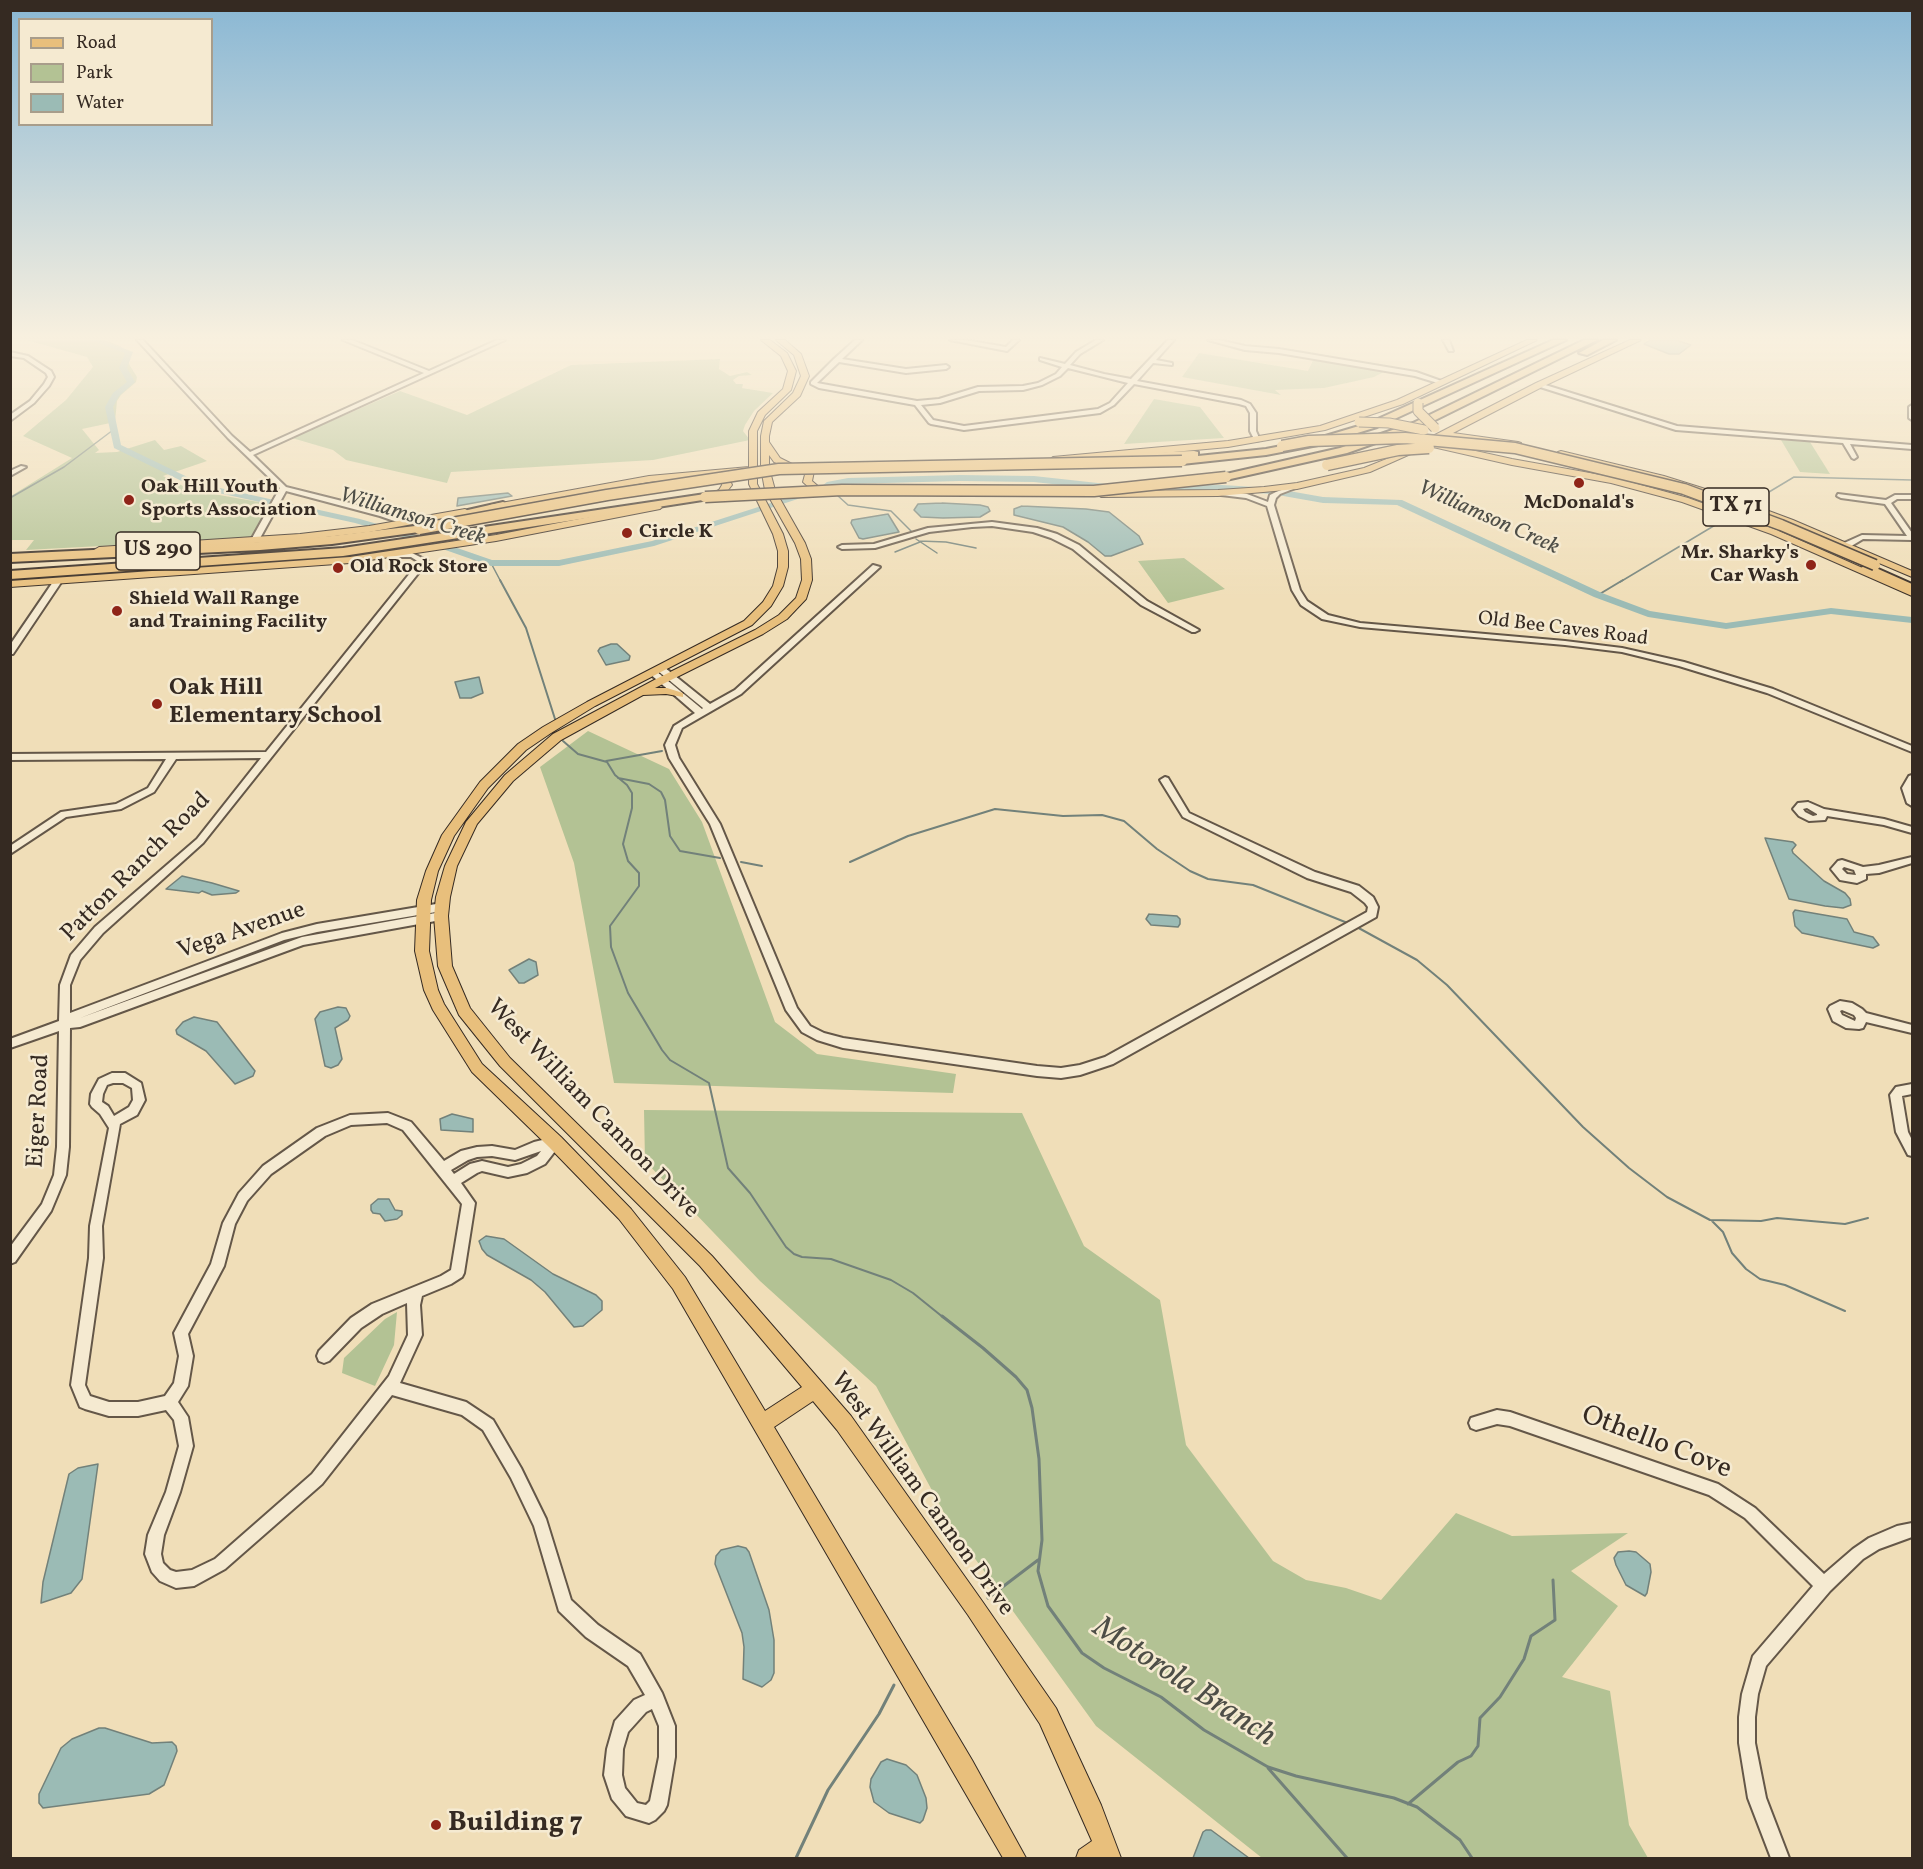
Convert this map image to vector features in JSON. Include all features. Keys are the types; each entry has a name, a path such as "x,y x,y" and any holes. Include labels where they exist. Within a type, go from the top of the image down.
{"highway":[{"path":"1053,460 1234,450 1361,427"},
{"path":"303,540 357,538 419,529 607,495 779,469 1182,462 1266,452 1314,443 1366,427"},
{"name":"US 290","path":"10,579 386,547 705,497 842,490 1094,490 1164,485 1226,477 1343,451 1411,427"},
{"name":"TX 71","path":"1221,457 1309,441 1406,438 1515,448 1684,489 1781,525 1871,566 1912,588"},
{"name":"TX 71","path":"1226,477 1327,465 1398,450 1454,447 1502,451 1602,472 1681,493 1912,581"},
{"path":"357,538 408,524 502,505"},
{"name":"US 290","path":"10,557 303,540"},
{"path":"10,579 206,569 226,570"}],"main road":[{"path":"755,427 753,431 765,437 777,460 792,466"},
{"path":"765,437 767,427"},
{"path":"502,505 614,484 708,472 792,466 977,465 1053,460 1257,440 1327,427"},
{"path":"1410,427 1434,435 1458,427"},
{"path":"1432,427 1437,433 1504,460"},
{"path":"1461,427 1459,429 1463,433 1661,478 1740,503 1912,574"},
{"name":"West William Cannon Drive","path":"753,431 752,470 759,501 781,518"},
{"path":"1397,458 1437,433 1500,441"},
{"name":"West William Cannon Drive","path":"765,437 767,480 781,518 806,559 807,580 801,599 783,617 759,632 591,704 522,747 515,762 463,839 451,866 441,912 445,966 464,1011 505,1062 705,1261 844,1423 975,1608 1048,1716 1094,1813 1101,1854"},
{"path":"10,579 58,581 226,570 380,556 703,500 759,501 800,492 1218,493 1297,486 1367,470 1433,444 1504,460 1564,470 1592,474 1602,472 1604,467 1589,460"},
{"path":"1504,460 1498,448 1523,446"},
{"path":"708,472 740,465 754,449"},
{"path":"824,465 810,470 807,482 816,489 832,492"},
{"name":"TX 71","path":"1564,470 1664,493 1725,513 1912,593"},
{"path":"703,500 722,492 727,485 725,478 708,472"},
{"path":"781,518 787,498 800,492"},
{"name":"West William Cannon Drive","path":"781,518 783,567 778,586 766,604 748,623 662,674 640,692 515,762 470,801 448,835 432,871 423,914 422,951 431,990 444,1019 477,1068 555,1142 625,1214 679,1283 1015,1858"},
{"path":"10,557 255,540 303,540 408,524"},
{"path":"640,692 667,691 679,695"},
{"path":"555,1142 574,1131"},
{"path":"762,1423 815,1389"}],"street":[{"path":"222,427 282,491 388,515 408,524"},
{"path":"248,455 310,427"},
{"path":"1253,427 1257,440"},
{"path":"1674,427 1912,447"},
{"path":"1845,442 1854,457"},
{"path":"10,464 23,467 10,474"},
{"path":"1218,493 1247,496 1270,505 1273,497 1278,493 1297,486"},
{"path":"255,540 282,491"},
{"path":"1841,496 1887,502 1895,497 1912,497"},
{"path":"1887,502 1912,538"},
{"name":"Old Bee Caves Road","path":"1270,505 1296,590 1305,603 1326,616 1360,625 1622,650 1681,664 1770,691 1912,749"},
{"path":"379,527 389,522 388,515"},
{"path":"842,547 875,546 928,530 963,526 992,524 1034,530 1054,536 1076,547 1144,603 1195,630"},
{"path":"1845,546 1862,537 1912,538"},
{"name":"Patton Ranch Road","path":"64,1024 65,985 70,967 81,949 99,930 200,841 424,561 412,555 380,556"},
{"path":"876,567 738,692 676,729 670,745 671,753 715,824 792,1010 801,1024 821,1037 843,1043 1037,1071 1061,1073 1080,1070 1108,1061 1372,914 1373,907 1360,892 1311,875 1191,818 1183,811 1165,780"},
{"path":"10,652 58,581"},
{"path":"662,674 679,695 705,710"},
{"path":"662,674 705,710"},
{"path":"10,757 171,759 269,755"},
{"path":"10,851 64,814 118,807 151,790 171,759"},
{"path":"1912,778 1906,788 1912,803"},
{"path":"1822,812 1884,822 1912,832"},
{"path":"1861,871 1879,869 1912,860"},
{"name":"Vega Avenue","path":"10,1044 64,1024 76,1024 291,944 329,934 441,912"},
{"path":"1862,1017 1912,1029"},
{"name":"Eiger Road","path":"10,1258 47,1207 60,1175 63,1147 64,1024"},
{"path":"1906,1089 1896,1095 1902,1132 1912,1151"},
{"path":"112,1123 115,1126 96,1226 96,1258 78,1385 85,1402 108,1409 138,1409 169,1402 182,1386 186,1356 181,1333 217,1266 229,1223 243,1197 267,1170 321,1132 350,1120 388,1118 407,1126 469,1203 457,1273 446,1280 384,1305 363,1318 324,1356"},
{"path":"443,1168 465,1155 477,1152 492,1151 515,1155 555,1142"},
{"path":"453,1182 474,1168 482,1166 508,1172 523,1169 541,1160 555,1142"},
{"path":"169,1402 181,1417 186,1446 173,1492 156,1535 153,1554 157,1567 165,1576 176,1580 194,1578 220,1564 317,1479 390,1387 415,1335 413,1305 417,1292"},
{"path":"390,1387 466,1409 488,1425 516,1473 541,1524 565,1605 592,1631 634,1660 656,1699 667,1726 667,1757 658,1805 649,1814 632,1810 618,1793 613,1774 615,1749 621,1727 640,1706 656,1699"},
{"name":"Othello Cove","path":"1476,1423 1497,1418 1510,1419 1713,1489 1750,1513 1824,1585"},
{"path":"1780,1858 1768,1831 1752,1775 1747,1743 1750,1694 1759,1662 1824,1585 1858,1554 1874,1544 1912,1530"}],"green space":[{"name":"Oak Hill Youth Sports Association","path":"33,427 90,427 82,429 99,450 95,453 117,452 155,440 164,450 181,446 207,461 163,476 191,490 270,504 251,538 26,550 34,540 11,540 11,496 72,458 23,436"},
{"path":"317,427 744,427 743,431 750,440 653,460 451,472 447,483 346,460 333,450 292,438"},
{"path":"1135,427 1216,427 1224,438 1124,444"},
{"path":"1781,440 1810,442 1830,474 1800,472"},
{"path":"1184,558 1225,589 1168,603 1138,561"},
{"path":"588,731 669,769 702,822 775,1022 817,1054 956,1074 953,1093 614,1083 574,863 540,767"},
{"path":"644,1110 1022,1113 1084,1246 1160,1300 1186,1445 1273,1561 1306,1580 1346,1588 1381,1600 1456,1513 1512,1536 1628,1533 1571,1571 1618,1606 1562,1677 1610,1691 1629,1825 1648,1858 1262,1858 1096,1726 950,1524 876,1386 760,1281 645,1161"},
{"path":"397,1312 394,1345 375,1386 342,1373 344,1358 385,1319"}],"water":[{"path":"508,493 512,496 457,506 458,498"},
{"path":"918,504 980,505 988,507 990,511 980,517 943,518 921,517 914,510"},
{"path":"1022,506 1109,512 1139,536 1143,544 1111,556 1105,556 1088,542 1063,527 1014,515 1014,509"},
{"path":"888,514 899,532 863,539 859,538 851,523 852,520"},
{"path":"611,644 617,644 630,656 629,660 606,665 598,651"},
{"path":"479,677 483,693 471,698 460,698 455,682"},
{"path":"1765,838 1793,842 1796,845 1792,850 1793,853 1824,881 1845,893 1851,905 1843,908 1789,899"},
{"path":"182,876 239,891 212,895 202,891 199,893 166,889"},
{"path":"1795,910 1847,919 1854,932 1873,937 1879,945 1873,948 1802,933 1795,926 1793,913"},
{"path":"1149,914 1177,916 1180,924 1178,927 1151,925 1146,919"},
{"path":"529,959 536,962 538,975 524,983 519,983 509,970"},
{"path":"338,1007 346,1008 350,1016 348,1020 335,1028 342,1059 338,1065 331,1068 325,1066 315,1019 320,1012"},
{"path":"194,1017 217,1022 255,1071 253,1076 235,1084 206,1051 177,1034 176,1030 183,1022"},
{"path":"452,1114 473,1119 473,1132 441,1130 440,1119"},
{"path":"378,1199 389,1199 395,1210 402,1211 402,1215 397,1219 385,1221 380,1214 373,1213 371,1205"},
{"path":"486,1236 504,1239 553,1274 596,1295 602,1301 602,1310 583,1326 574,1327 545,1292 531,1280 487,1255 479,1241"},
{"path":"98,1464 82,1579 71,1593 41,1603 43,1582 69,1474 78,1468"},
{"path":"738,1546 746,1548 749,1552 769,1610 774,1640 774,1673 771,1680 762,1687 743,1679 742,1633 715,1564 716,1556 721,1550"},
{"path":"1618,1552 1636,1552 1650,1564 1651,1572 1645,1596 1626,1585 1616,1565 1614,1558"},
{"path":"99,1728 152,1743 172,1742 177,1751 164,1785 149,1794 43,1808 39,1803 39,1794 61,1748 72,1739"},
{"path":"887,1759 906,1765 917,1775 926,1798 927,1808 920,1823 889,1813 874,1802 870,1787 871,1779 881,1762"},
{"path":"1211,1830 1249,1858 1193,1858 1203,1832"}],"waterway":[{"name":"Williamson Creek","path":"113,427 117,446 199,486 357,521 437,544 491,563 559,563 654,543 805,495"},
{"path":"10,498 64,467 113,430"},
{"path":"1749,504 1794,477 1912,480"},
{"name":"Williamson Creek","path":"823,489 830,484 848,481 960,478 1034,479 1107,487"},
{"name":"Williamson Creek","path":"1144,489 1222,488 1272,491 1323,500 1399,502 1598,595 1648,614 1726,626 1831,611 1912,620"},
{"path":"837,495 848,505 891,511 911,531"},
{"path":"1620,582 1737,512"},
{"path":"919,541 946,542 976,548"},
{"path":"919,541 937,553"},
{"path":"895,552 920,542"},
{"name":"Motorola Branch","path":"491,563 501,582"},
{"name":"Motorola Branch","path":"500,580 526,628 555,719"},
{"path":"1598,595 1623,580"},
{"name":"Motorola Branch","path":"563,741 578,754 607,762 619,778"},
{"path":"606,761 662,751"},
{"path":"619,778 649,784 661,792 665,800 670,836 680,851 720,858"},
{"name":"Motorola Branch","path":"619,778 632,793 632,808 623,844 628,861 639,873 639,886 610,926 611,947 628,993 662,1050 670,1060 709,1083 728,1168 750,1193 786,1247 794,1254 802,1257 831,1259 891,1280 913,1293 944,1318"},
{"path":"850,862 908,836 995,809 1063,816 1102,815 1124,821 1157,849 1190,871 1208,879 1253,885 1350,924"},
{"path":"741,862 762,866"},
{"path":"1355,926 1417,960 1447,985 1583,1127 1629,1168 1667,1197 1710,1220 1761,1221 1777,1218 1845,1224 1868,1218"},
{"path":"1712,1221 1723,1232 1732,1253 1746,1269 1760,1279 1785,1285 1845,1311"},
{"name":"Motorola Branch","path":"942,1316 983,1348 1016,1377 1027,1390 1032,1408 1039,1459 1042,1540 1038,1571 1048,1606 1082,1653 1104,1668 1161,1697 1204,1730 1268,1767 1296,1776 1394,1798 1408,1804"},
{"path":"988,1598 1038,1560"},
{"path":"1408,1804 1458,1762 1471,1756 1478,1746 1480,1718 1500,1697 1524,1659 1531,1636 1555,1620 1553,1580"},
{"path":"796,1858 828,1790 879,1714 894,1685"},
{"path":"1268,1768 1347,1858"},
{"name":"Motorola Branch","path":"1408,1804 1417,1807 1460,1840 1472,1858"}],"place":[{"name":"McDonald's","path":"1579,483"},
{"name":"Oak Hill Youth Sports Association","path":"129,500"},
{"name":"Circle K","path":"627,533"},
{"name":"Mr. Sharky's Car Wash","path":"1811,565"},
{"name":"Old Rock Store","path":"338,568"},
{"name":"Shield Wall Range and Training Facility","path":"117,611"},
{"name":"Oak Hill Elementary School","path":"157,704"},
{"name":"Building 7","path":"436,1825"}]}
